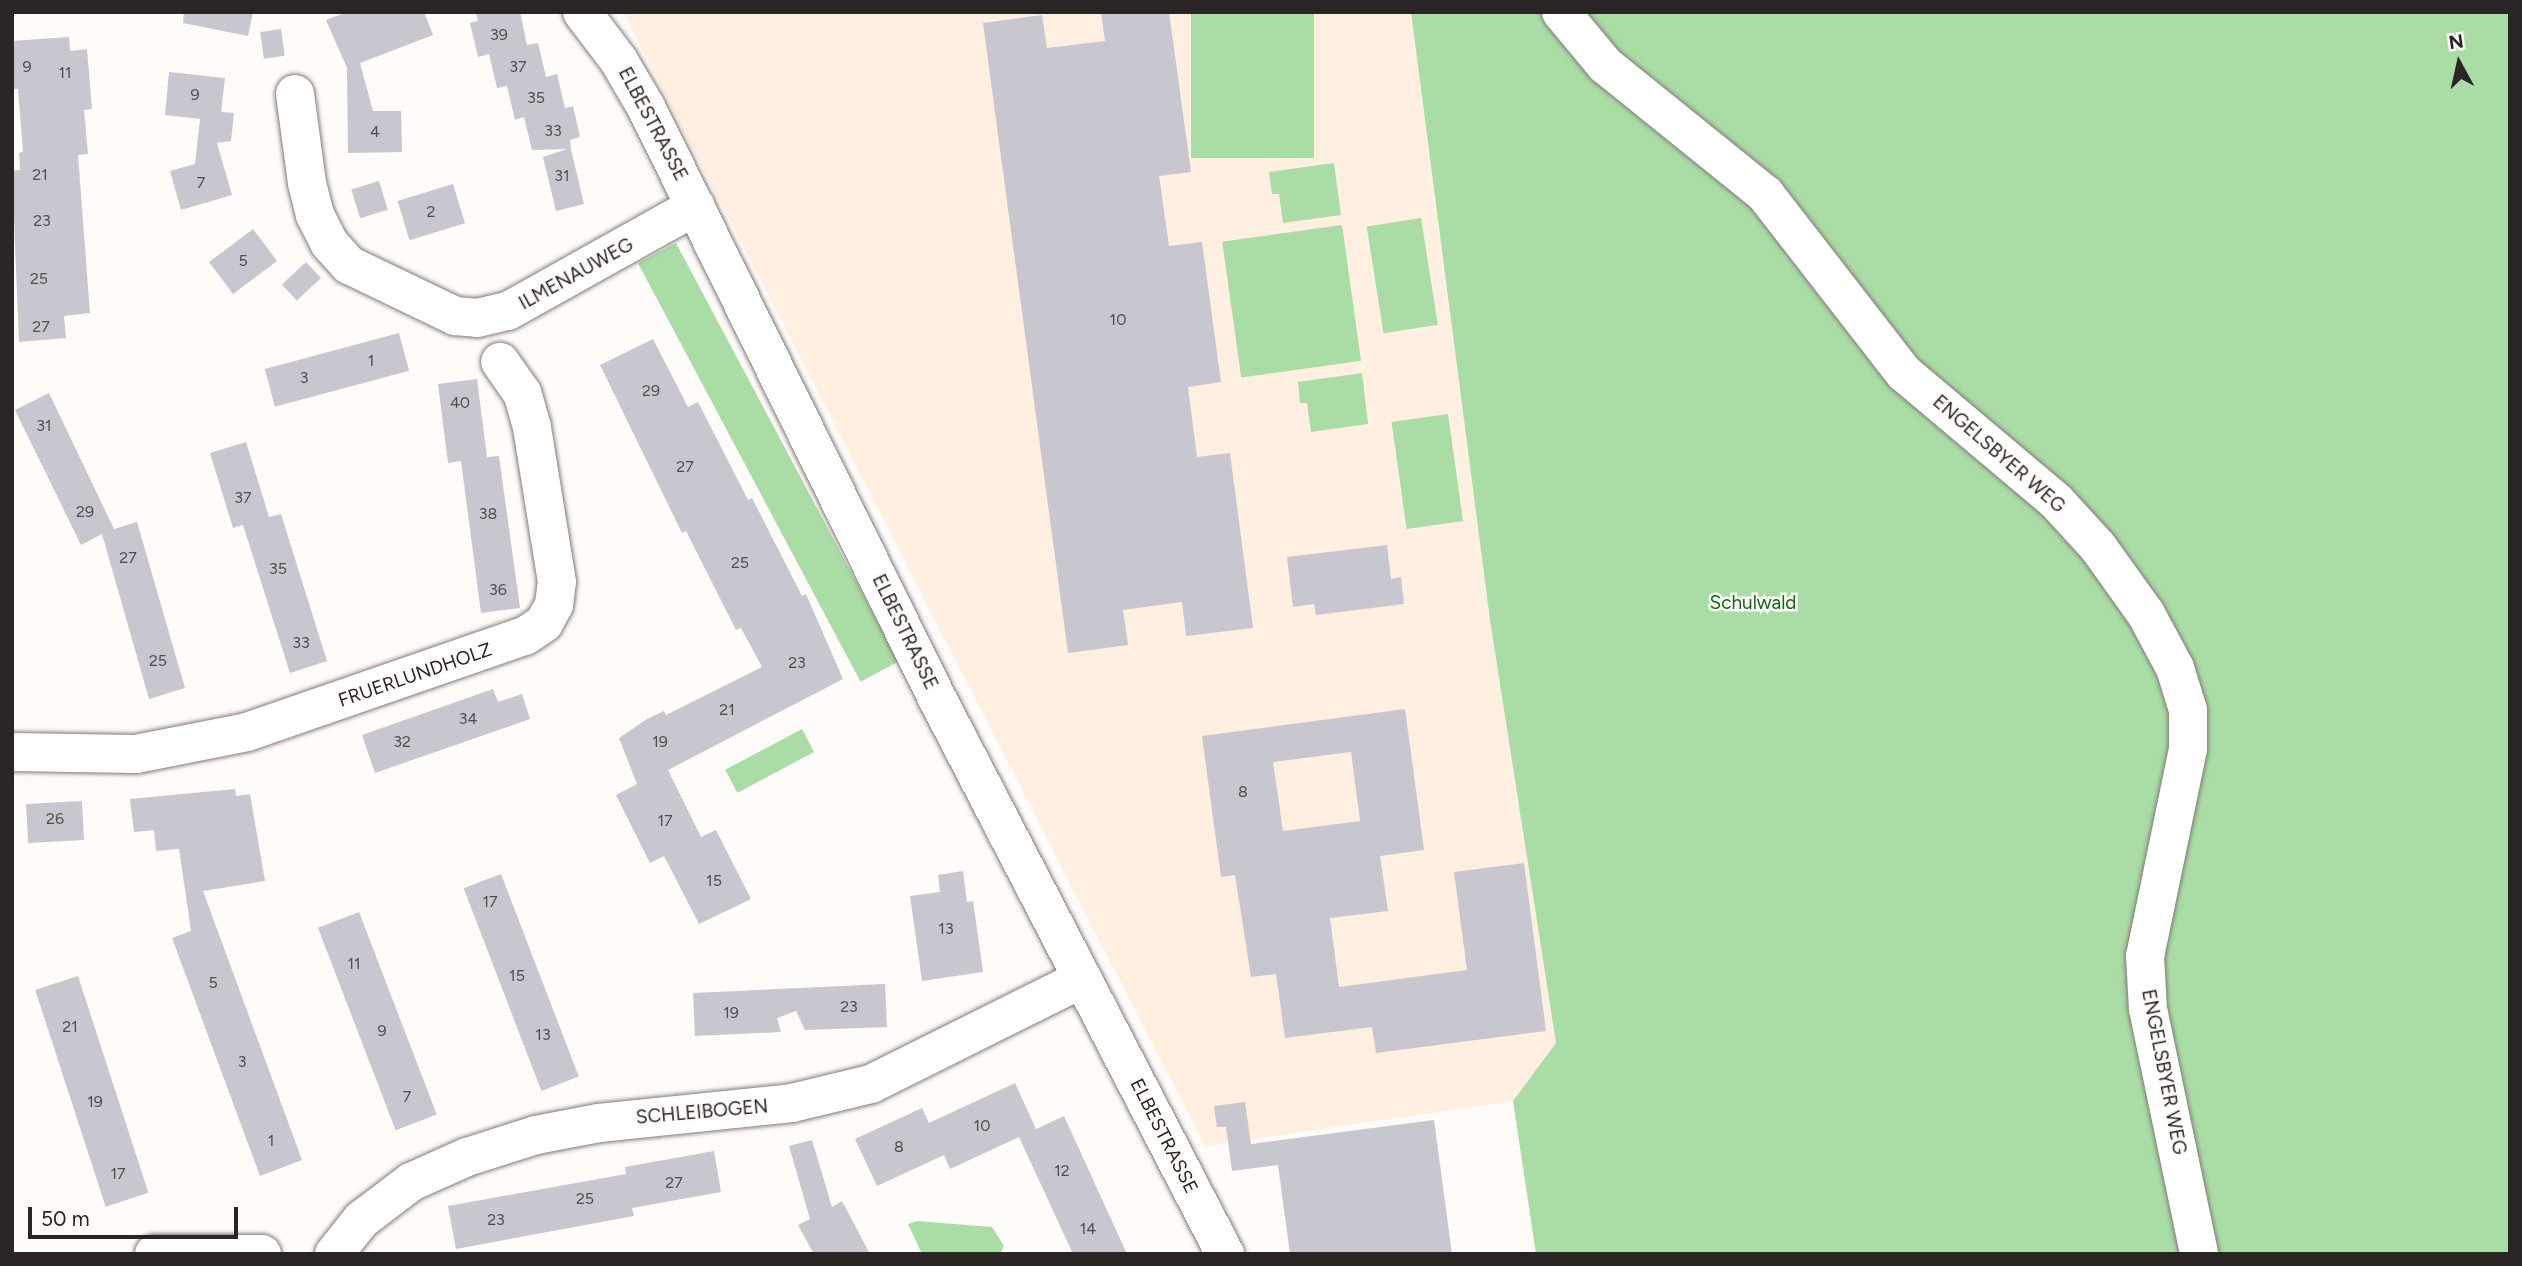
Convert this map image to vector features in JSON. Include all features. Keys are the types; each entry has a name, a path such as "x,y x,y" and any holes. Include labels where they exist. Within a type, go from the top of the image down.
{"street":[{"name":"ELBESTRASSE","path":"582,12 619,61 696,206 938,700 1225,1254"},
{"name":"ENGELSBYER WEG","path":"1561,12 1605,65 1765,194 1904,373 2056,501 2098,547 2146,614 2175,668 2188,710 2188,749 2145,956 2148,1009 2199,1254"},
{"name":"ILMENAUWEG","path":"295,94 312,205 329,243 349,265 454,316 477,318 508,311 696,206"},
{"name":"FRUERLUNDHOLZ","path":"12,752 136,754 247,732 525,636 544,623 554,605 557,582 533,427 522,393 500,362"},
{"name":"SCHLEIBOGEN","path":"334,1254 361,1220 411,1182 505,1143 599,1123 819,1098 872,1084 1082,979"},
{"path":"154,1254 262,1254"}],"shaded area":[{"path":"623,12 1411,12 1490,620 1556,1043 1513,1101 1205,1146"}],"green space":[{"path":"1191,12 1314,12 1314,158 1191,158"},
{"name":"Schulwald","path":"1411,12 2510,12 2510,1254 1536,1254 1513,1101 1556,1043 1490,620"},
{"path":"1334,163 1341,215 1283,223 1279,194 1272,194 1269,172"},
{"path":"1421,218 1438,325 1384,333 1367,227"},
{"path":"1342,225 1361,361 1241,378 1222,242"},
{"path":"676,243 899,662 861,682 638,263"},
{"path":"1362,373 1368,424 1311,432 1307,403 1300,403 1298,382"},
{"path":"1448,414 1463,521 1407,529 1392,422"},
{"path":"802,729 814,752 737,793 725,770"},
{"path":"917,1221 992,1227 1004,1246 1000,1254 922,1254 908,1224"}],"building":[{"path":"184,12 253,12 248,36 183,23"},
{"path":"347,12 424,12 433,35 360,63 373,111 401,111 402,152 348,153 347,68 326,20"},
{"path":"476,12 520,12 527,45 538,43 546,77 557,74 565,108 573,106 580,137 570,140 584,204 556,211 543,157 567,149 532,150 524,117 515,120 507,86 497,88 489,54 478,57 470,23 478,21"},
{"path":"1101,12 1169,12 1191,172 1159,176 1169,246 1202,242 1221,382 1188,387 1197,457 1230,453 1253,628 1186,636 1182,602 1123,610 1128,645 1068,653 983,23 1042,15 1047,48 1105,41"},
{"path":"281,29 285,56 264,59 260,32"},
{"path":"69,37 70,51 87,49 92,109 84,110 88,154 78,155 90,313 64,316 66,338 19,342 12,171 20,170 19,153 23,152 18,89 12,89 12,41"},
{"path":"169,72 225,78 221,112 234,113 231,141 217,143 232,195 181,210 170,171 195,164 200,119 165,115"},
{"path":"379,181 388,210 360,218 351,189"},
{"path":"453,184 465,223 410,240 398,201"},
{"path":"253,229 277,261 233,294 209,262"},
{"path":"306,262 321,278 297,301 282,285"},
{"path":"399,333 409,371 275,407 265,369"},
{"path":"653,339 688,407 698,402 748,500 752,498 802,596 806,594 843,679 668,770 701,837 716,830 751,899 699,924 664,856 650,863 616,795 637,784 619,738 647,719 664,711 666,715 762,667 741,628 736,630 686,531 682,533 600,365"},
{"path":"477,379 487,457 499,456 520,608 481,613 461,461 448,463 438,384"},
{"path":"49,393 114,529 137,522 185,688 149,699 102,534 81,545 15,410"},
{"path":"246,442 269,517 281,514 327,661 290,673 243,525 233,528 210,453"},
{"path":"1387,545 1391,579 1401,577 1404,604 1316,615 1314,604 1293,607 1287,557"},
{"path":"493,689 498,702 522,694 530,719 375,773 362,735"},
{"path":"1405,709 1424,850 1380,856 1388,911 1330,918 1339,987 1467,970 1454,872 1524,863 1546,1031 1376,1053 1372,1027 1285,1038 1276,974 1251,977 1235,875 1221,877 1202,736","holes":["1351,752 1360,821 1283,831 1273,762"]},
{"path":"235,789 236,796 250,794 265,881 203,891 302,1160 260,1176 172,938 191,931 179,849 156,851 154,830 134,832 130,799"},
{"path":"82,801 84,840 28,843 26,804"},
{"path":"963,871 967,902 973,901 983,972 922,981 910,896 940,892 938,875"},
{"path":"501,874 579,1077 541,1091 464,888"},
{"path":"359,912 437,1115 396,1130 318,928"},
{"path":"78,976 148,1193 106,1207 35,990"},
{"path":"885,984 887,1027 805,1030 796,1011 777,1018 781,1032 695,1036 693,993"},
{"path":"1015,1083 1036,1129 1064,1116 1127,1254 1073,1254 1019,1137 950,1169 944,1155 877,1186 855,1139 922,1108 929,1123"},
{"path":"1245,1102 1251,1144 1434,1120 1452,1254 1290,1254 1278,1165 1232,1171 1226,1127 1217,1127 1214,1106"},
{"path":"812,1140 832,1207 842,1201 870,1254 814,1254 798,1225 810,1219 789,1146"},
{"path":"714,1151 721,1192 632,1208 634,1216 456,1249 448,1206 626,1174 625,1167"}]}
